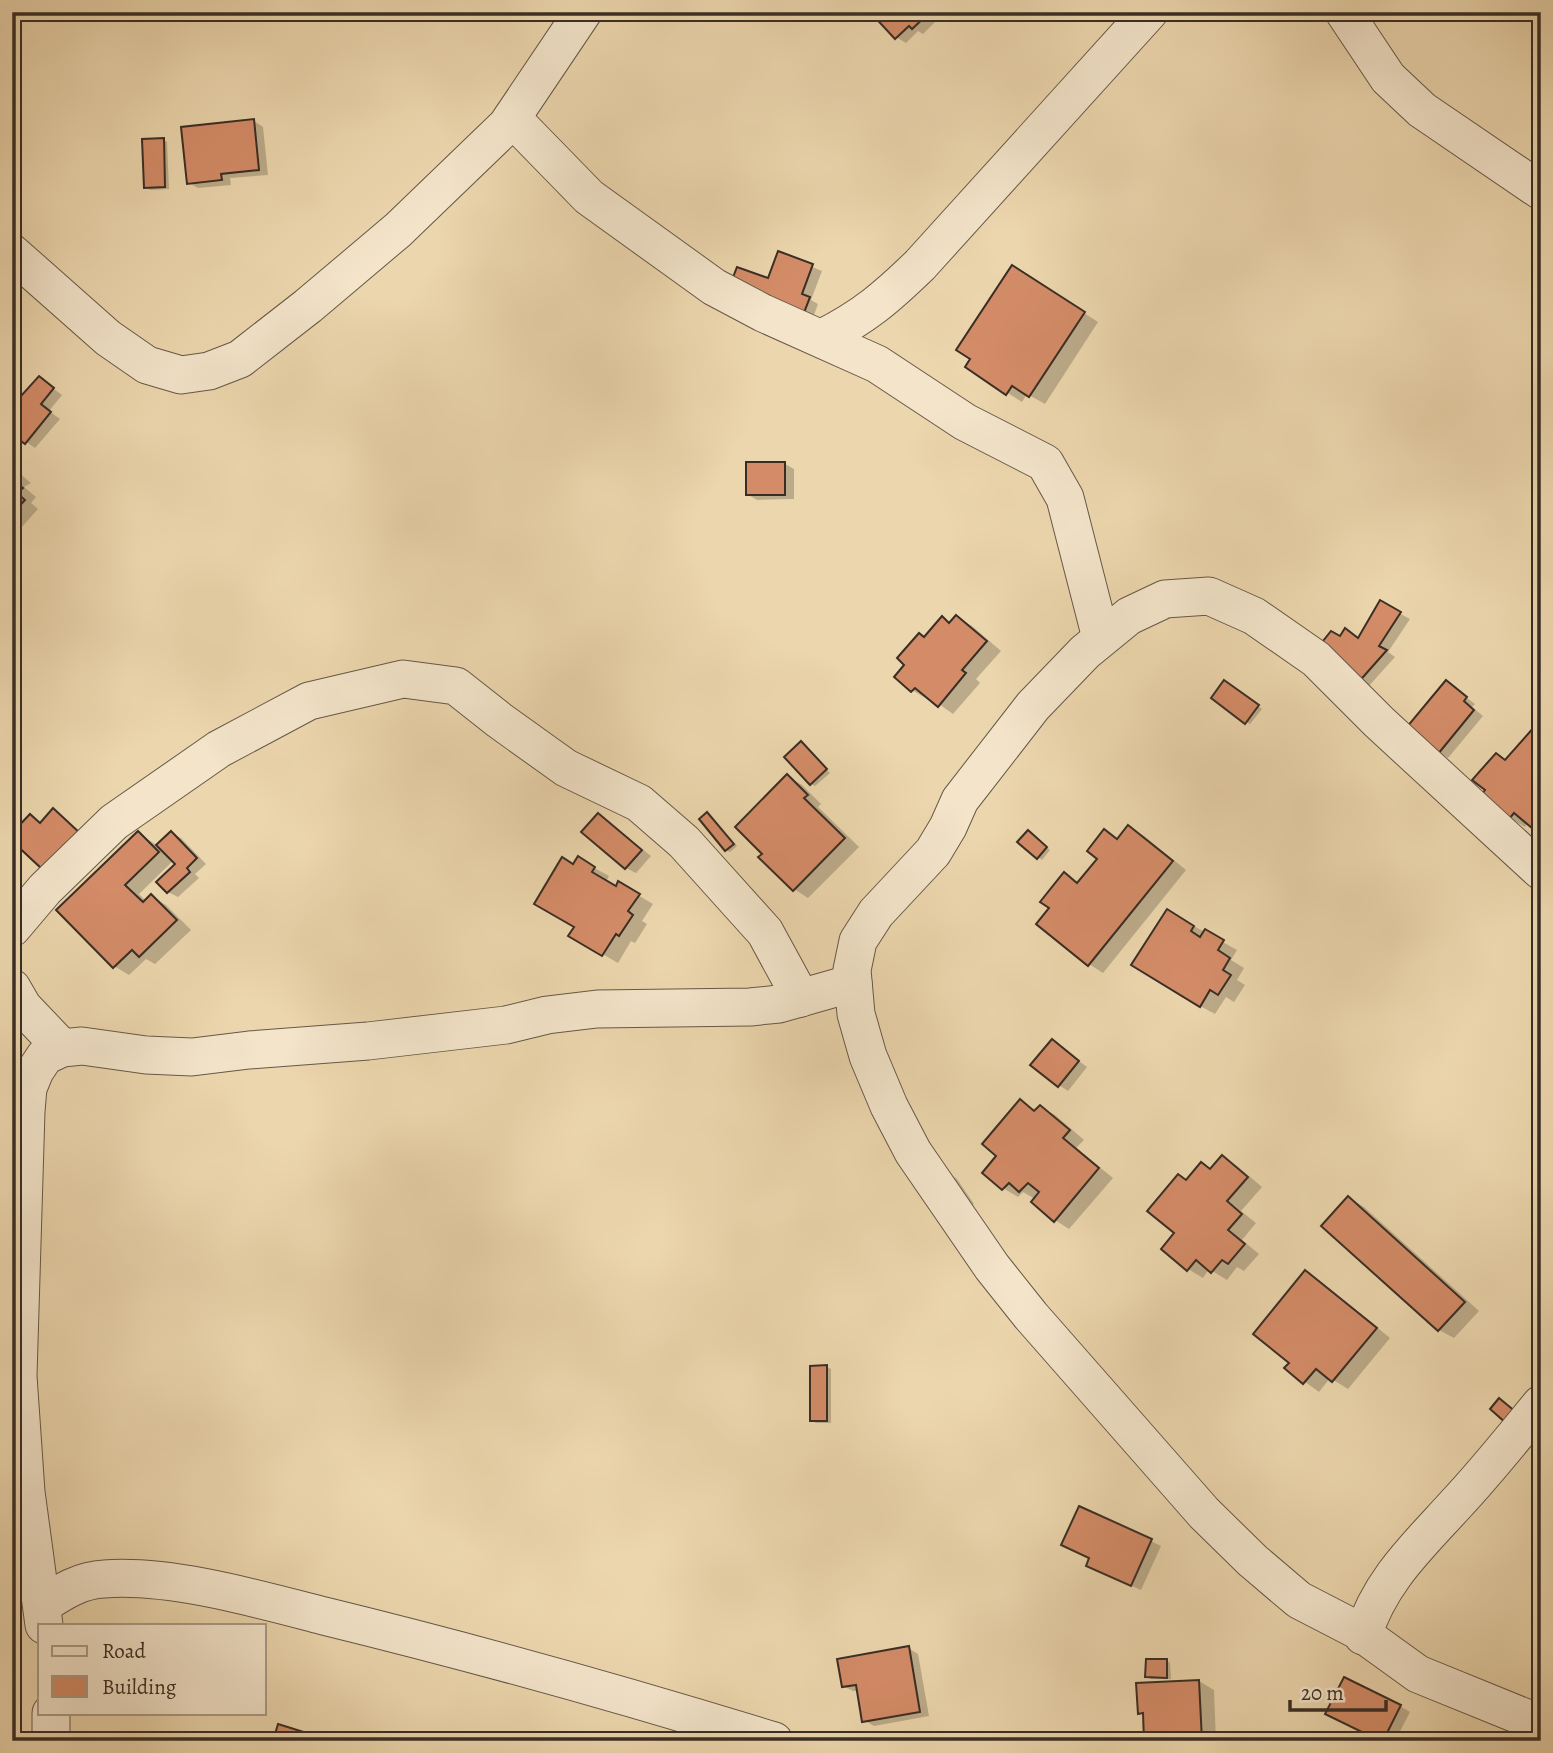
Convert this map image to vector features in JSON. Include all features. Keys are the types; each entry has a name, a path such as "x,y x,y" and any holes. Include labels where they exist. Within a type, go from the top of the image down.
{"street":[{"path":"12,253 108,338 148,365 181,375 209,371 240,359 398,230 507,125 583,12"},
{"path":"822,338 854,322 885,300 920,265 1149,12"},
{"path":"1344,12 1388,78 1422,110 1541,191"},
{"path":"512,118 589,197 714,287 763,313 877,364 965,422 1045,463 1065,498 1101,638"},
{"path":"1541,871 1379,722 1316,659 1254,616 1209,596 1165,599 1129,616 1101,638 1033,706 960,800 933,852 876,914 858,941 852,970 859,1024 868,1056 889,1106 913,1152 992,1267 1204,1513 1298,1600 1363,1636 1418,1674 1541,1724"},
{"path":"12,929 45,889 114,822 219,749 309,701 403,678 456,686 566,768 639,803 684,842 765,932 801,998"},
{"path":"43,1615 26,1492 17,1341 28,1088 45,1056 62,1048 82,1046 146,1055 192,1057 495,1027 547,1015 597,1009 750,1007 801,998 853,983"},
{"path":"12,988 23,1007 62,1048"},
{"path":"1363,1636 1378,1597 1419,1542 1457,1504 1541,1405"},
{"path":"43,1615 79,1583 108,1578 149,1579 230,1593 398,1634 666,1708 774,1741"},
{"path":"51,1714 51,1741"}],"building":[{"path":"870,12 928,14 912,29 909,26 895,39"},
{"path":"254,119 259,170 221,174 222,180 187,184 181,127"},
{"path":"164,138 165,187 144,188 142,139"},
{"path":"778,251 813,264 802,294 810,297 795,336 721,308 737,267 768,278"},
{"path":"1012,265 1085,312 1029,397 1012,386 1006,395 965,367 970,359 956,350"},
{"path":"39,376 54,388 41,404 51,412 25,444 12,434 12,387 22,395"},
{"path":"746,462 785,462 785,495 746,495"},
{"path":"12,479 23,488 17,493 25,500 12,514"},
{"path":"1380,600 1401,612 1379,646 1387,650 1348,694 1307,661 1331,631 1340,636 1345,628 1358,638"},
{"path":"956,615 987,641 962,670 966,673 938,707 915,688 911,692 894,677 904,665 897,658 919,633 924,637 942,616 949,623"},
{"path":"1224,680 1259,705 1245,724 1211,698"},
{"path":"1446,680 1467,697 1464,701 1474,710 1438,754 1406,728"},
{"path":"1535,726 1541,731 1539,834 1514,813 1509,819 1481,796 1485,790 1472,780 1496,753 1505,760"},
{"path":"801,741 827,769 810,785 784,757"},
{"path":"787,774 808,795 804,798 845,838 793,891 758,857 762,854 735,827"},
{"path":"53,808 82,835 57,883 12,841 12,833 30,814 40,823"},
{"path":"707,812 734,844 725,851 699,819"},
{"path":"598,813 642,850 625,869 581,832"},
{"path":"1128,825 1173,861 1088,966 1036,924 1049,908 1040,902 1064,872 1077,883 1097,859 1087,851 1104,829 1117,839"},
{"path":"1028,830 1047,847 1037,859 1017,842"},
{"path":"138,831 159,852 125,885 143,902 151,894 177,920 139,957 132,950 113,968 56,910"},
{"path":"171,831 197,858 187,868 190,872 167,893 156,882 175,864 156,845"},
{"path":"578,856 595,867 592,872 616,886 618,881 640,894 628,911 633,915 619,936 616,934 602,956 568,936 574,927 534,904 562,857 573,864"},
{"path":"1167,909 1194,926 1191,931 1200,937 1205,929 1224,940 1218,950 1230,958 1223,970 1231,975 1218,995 1210,990 1200,1007 1131,965"},
{"path":"1052,1039 1079,1061 1058,1087 1030,1065"},
{"path":"1020,1099 1034,1111 1040,1105 1070,1130 1063,1138 1099,1168 1054,1222 1031,1202 1039,1192 1028,1183 1019,1192 1009,1183 1002,1190 982,1173 996,1156 982,1144"},
{"path":"1222,1155 1248,1177 1227,1201 1242,1214 1228,1230 1245,1244 1228,1264 1222,1260 1211,1273 1196,1260 1187,1271 1161,1249 1174,1233 1147,1211 1178,1174 1186,1180 1201,1162 1210,1169"},
{"path":"1348,1196 1465,1302 1438,1331 1321,1226"},
{"path":"1305,1270 1377,1328 1332,1382 1316,1369 1303,1384 1284,1368 1289,1363 1253,1334"},
{"path":"827,1365 827,1421 810,1421 810,1366"},
{"path":"1499,1398 1516,1412 1506,1423 1490,1409"},
{"path":"1079,1506 1152,1539 1131,1586 1086,1566 1089,1558 1061,1545"},
{"path":"909,1646 920,1712 862,1722 856,1685 842,1687 837,1659"},
{"path":"1146,1659 1167,1659 1167,1678 1145,1677"},
{"path":"1344,1677 1401,1705 1383,1741 1358,1741 1362,1732 1325,1714"},
{"path":"1199,1680 1202,1741 1144,1741 1143,1713 1138,1714 1136,1683"},
{"path":"278,1724 326,1739 326,1741 273,1741"}]}
